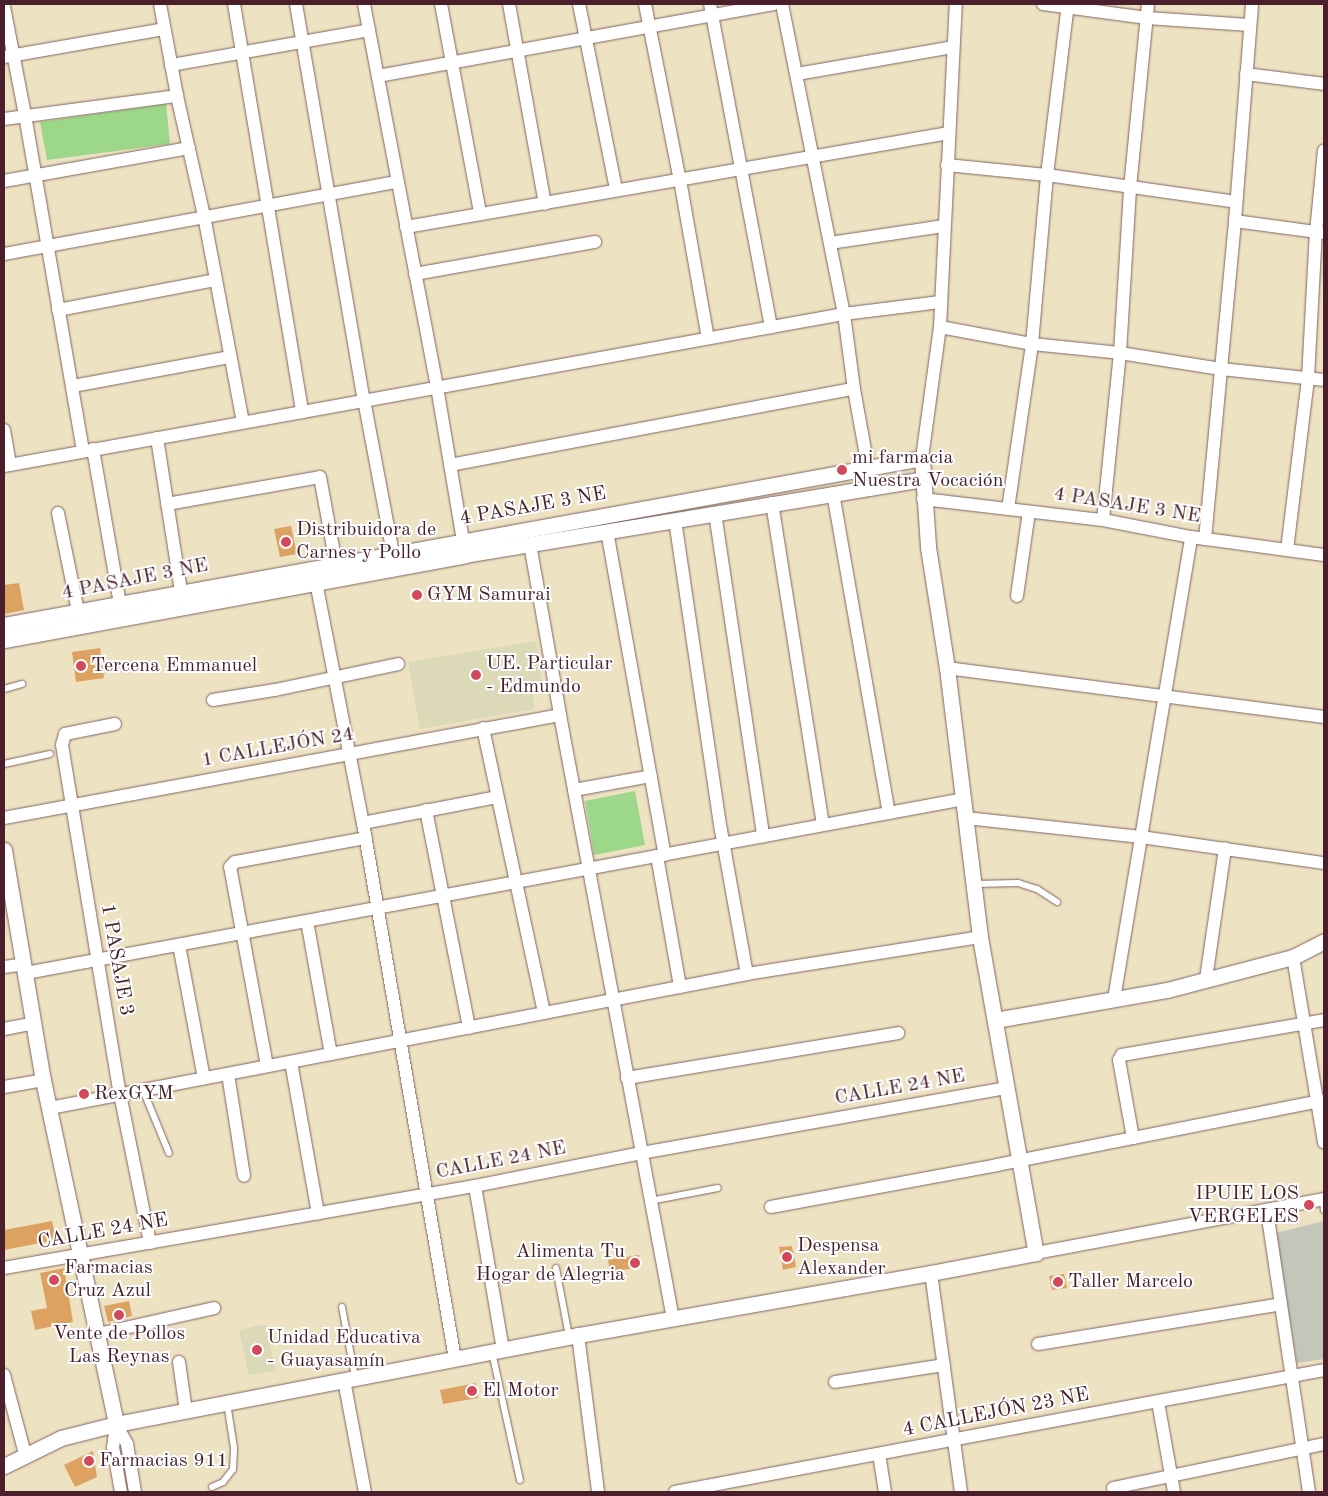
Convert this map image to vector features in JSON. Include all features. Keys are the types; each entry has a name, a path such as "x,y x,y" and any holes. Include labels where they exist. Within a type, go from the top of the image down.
{"street":[{"path":"160,4 177,96 204,216 243,422"},
{"path":"234,4 302,412"},
{"path":"296,4 364,400 393,553"},
{"path":"364,4 437,387 463,540"},
{"path":"441,4 480,213"},
{"path":"510,4 544,204"},
{"path":"579,4 616,190"},
{"path":"645,4 680,180 708,338"},
{"path":"378,76 648,26 711,9 773,4"},
{"path":"782,4 814,156 844,314 854,389 868,467"},
{"path":"956,4 948,133 940,327 922,458 923,499 928,547 947,668 980,937 1005,1088 1036,1253"},
{"path":"1043,4 1068,5 1147,18 1250,25"},
{"path":"1103,520 1120,353 1130,188 1148,4"},
{"path":"1205,538 1235,221 1252,4"},
{"path":"1008,509 1032,344 1047,175 1068,5"},
{"path":"4,7 9,56 25,115 72,386 88,450 120,604"},
{"path":"711,9 772,327"},
{"path":"9,56 164,29"},
{"path":"171,65 369,30"},
{"path":"797,74 953,47"},
{"path":"1246,74 1324,84"},
{"path":"4,119 177,96"},
{"path":"406,227 948,133"},
{"path":"4,181 189,148"},
{"path":"1288,550 1308,378 1320,232 1324,150"},
{"path":"947,165 1047,175 1236,202"},
{"path":"4,254 397,182"},
{"path":"1235,221 1320,232"},
{"path":"830,243 944,226"},
{"path":"415,274 595,242"},
{"path":"58,310 216,280"},
{"path":"4,430 7,465 844,314 940,302"},
{"path":"940,327 1032,344 1120,353 1221,369 1324,380"},
{"path":"72,386 230,357"},
{"path":"450,465 854,389"},
{"path":"157,438 181,592"},
{"name":"4 PASAJE 3 NE","path":"4,625 336,563 922,458"},
{"path":"167,504 320,478 336,563"},
{"name":"4 PASAJE 3 NE","path":"4,640 530,544 922,479"},
{"path":"833,493 889,813"},
{"name":"4 PASAJE 3 NE","path":"923,499 1103,520 1191,537 1324,555"},
{"path":"772,503 824,825"},
{"path":"715,512 763,836"},
{"path":"1017,596 1029,512"},
{"path":"58,513 78,611"},
{"path":"675,520 724,844 747,974"},
{"path":"607,531 651,776 680,987"},
{"path":"1114,999 1191,537"},
{"path":"530,544 641,1153 674,1319"},
{"path":"316,582 366,838 454,1360"},
{"path":"213,700 398,664"},
{"path":"947,668 1324,717"},
{"name":"1 CALLEJÓN 24","path":"4,818 560,714"},
{"name":"1 PASAJE 3","path":"115,724 65,734 62,745 120,1094 150,1243"},
{"path":"483,728 544,1014"},
{"path":"574,790 651,776"},
{"path":"363,823 497,797"},
{"path":"4,967 25,969 97,960 964,799"},
{"path":"426,810 469,1028"},
{"path":"966,818 1141,837 1324,863"},
{"path":"267,1066 230,868 232,864 366,838"},
{"path":"1206,979 1225,848"},
{"path":"4,850 44,1080 116,1424 127,1444 134,1492"},
{"path":"307,921 331,1054"},
{"path":"50,1108 747,974 980,937"},
{"path":"995,1020 1167,990 1292,957 1324,940"},
{"path":"179,945 204,1078"},
{"path":"1292,957 1304,1024 1321,1100 1324,1142"},
{"path":"1133,1138 1119,1060 1122,1055 1324,1020"},
{"path":"4,1029 34,1023"},
{"path":"628,1078 898,1033"},
{"path":"291,1062 318,1214"},
{"path":"228,1074 244,1176"},
{"path":"4,1087 44,1080"},
{"name":"CALLE 24 NE","path":"4,1268 475,1186 641,1153 1005,1088"},
{"path":"772,1206 1019,1161 1321,1100"},
{"path":"475,1186 498,1350"},
{"path":"4,1466 25,1454 61,1438 116,1424 574,1336 1267,1211 1324,1203"},
{"path":"1267,1211 1309,1492"},
{"path":"931,1273 961,1492"},
{"path":"1038,1344 1281,1304"},
{"path":"98,1334 214,1308"},
{"path":"574,1336 598,1492"},
{"path":"180,1362 186,1411"},
{"path":"835,1382 944,1365"},
{"name":"4 CALLEJÓN 23 NE","path":"675,1492 1324,1370"},
{"path":"4,1374 25,1454"},
{"path":"350,1378 365,1492"},
{"path":"1158,1402 1174,1492"},
{"path":"116,1424 113,1447 121,1492"},
{"path":"1112,1488 1324,1444"},
{"path":"879,1454 885,1492"}],"lane":[{"path":"4,689 22,684"},
{"path":"4,764 50,754"},
{"path":"974,884 1018,883 1037,889 1057,902"},
{"path":"143,1090 169,1153"},
{"path":"650,1201 718,1188"},
{"path":"556,1268 574,1336"},
{"path":"342,1307 350,1378"},
{"path":"498,1350 520,1480"},
{"path":"212,1487 223,1482 233,1469 234,1448 227,1403"}],"shaded area":[{"name":"UE. Particular - Edmundo","path":"536,641 543,687 532,689 535,709 420,729 408,662"},
{"path":"1324,1221 1324,1359 1297,1363 1276,1233"},
{"name":"Unidad Educativa - Guayasamín","path":"265,1324 276,1371 249,1375 239,1330"}],"green space":[{"path":"166,104 170,144 47,160 40,122"},
{"path":"635,791 645,845 594,855 585,801"}],"building":[{"name":"Distribuidora de Carnes y Pollo","path":"291,526 297,554 280,557 274,529"},
{"path":"19,583 24,610 4,614 4,585"},
{"path":"100,648 104,678 76,682 72,652"},
{"path":"52,1221 56,1240 4,1250 4,1230"},
{"name":"Despensa Alexander","path":"792,1246 796,1267 783,1270 779,1247"},
{"path":"639,1255 641,1267 610,1272 608,1260"},
{"path":"64,1268 73,1322 35,1330 31,1311 47,1308 40,1273"},
{"name":"Taller Marcelo","path":"1064,1274 1067,1288 1052,1290 1049,1276"},
{"path":"129,1301 132,1316 108,1322 104,1306"},
{"path":"476,1383 478,1398 443,1404 440,1390"},
{"path":"93,1451 97,1477 75,1487 64,1465"}],"place":[{"name":"mi farmacia Nuestra Vocación","path":"842,470"},
{"name":"Distribuidora de Carnes y Pollo","path":"286,542"},
{"name":"GYM Samurai","path":"417,595"},
{"name":"Tercena Emmanuel","path":"81,666"},
{"name":"UE. Particular - Edmundo","path":"476,675"},
{"name":"RexGYM","path":"84,1094"},
{"name":"IPUIE LOS VERGELES","path":"1309,1205"},
{"name":"Despensa Alexander","path":"787,1257"},
{"name":"Alimenta Tu Hogar de Alegria","path":"635,1263"},
{"name":"Farmacias Cruz Azul","path":"54,1280"},
{"name":"Taller Marcelo","path":"1058,1282"},
{"name":"Vente de Pollos Las Reynas","path":"119,1315"},
{"name":"Unidad Educativa - Guayasamín","path":"257,1350"},
{"name":"El Motor","path":"472,1391"},
{"name":"Farmacias 911","path":"89,1461"}]}
